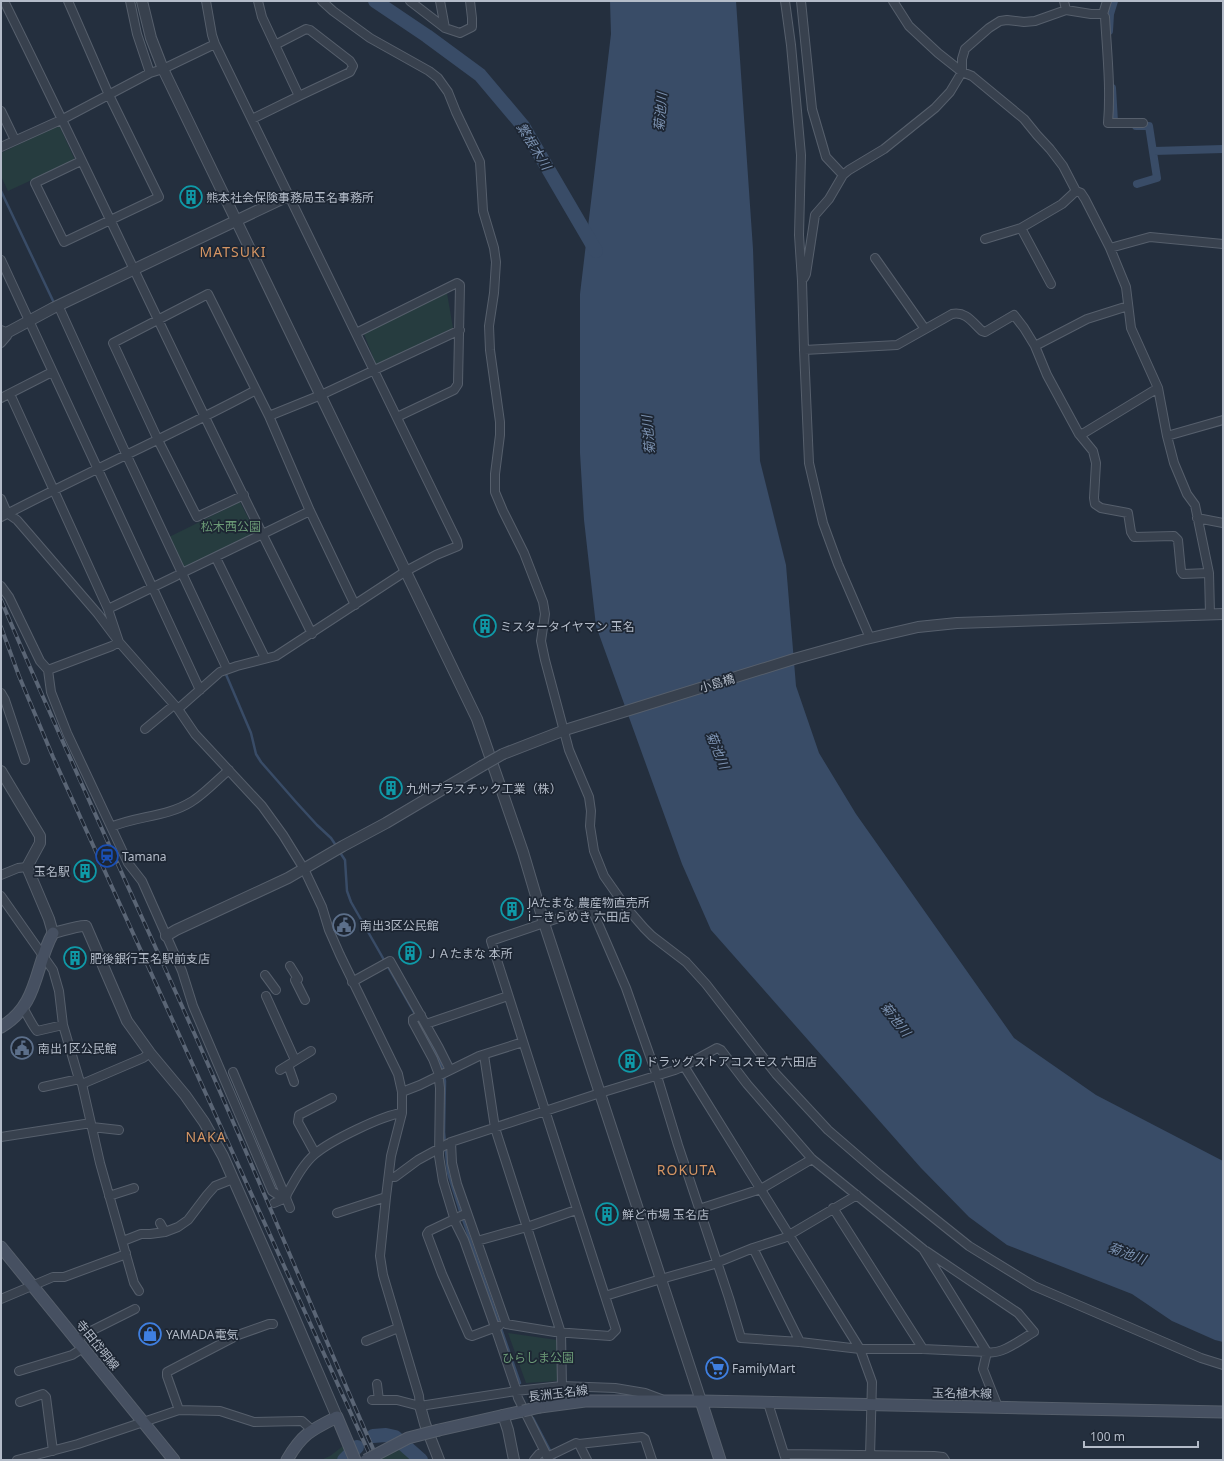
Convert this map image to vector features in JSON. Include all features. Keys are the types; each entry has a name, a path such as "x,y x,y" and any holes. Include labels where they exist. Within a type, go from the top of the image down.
{"main road":[{"path":"1,1027 11,1021 23,1008 31,995 53,933"},
{"name":"寺田岱明線","path":"1,1247 174,1460"},
{"name":"長洲玉名線","path":"366,1460 408,1438 540,1407 585,1401 701,1401"},
{"path":"701,1401 720,1460"},
{"name":"玉名植木線","path":"701,1401 1223,1412"},
{"path":"287,1460 294,1447 312,1430 337,1417 354,1458"}],"street":[{"path":"4,1 63,119 158,320 312,634"},
{"path":"68,1 109,95 159,197 64,242 35,183 82,161"},
{"path":"130,1 137,34 150,73"},
{"path":"142,1 151,38 163,69 477,719 523,852 544,923 701,1401"},
{"path":"146,729 200,690 224,670 276,656 312,634 406,571 436,555 458,546 397,417 215,44 206,1"},
{"path":"258,1 262,17 300,96"},
{"path":"322,1 333,11 370,38 429,71 438,78 448,92 480,162 483,211 494,248 496,262 494,293 489,326 490,350 500,422 500,435 494,474 496,492 503,511 524,553 543,602 545,614 541,640 545,660 568,729 569,750 589,797 591,812 590,826 594,850 604,876 625,906 644,928 686,962 706,984 776,1074 828,1130 879,1174 969,1246 1034,1286 1201,1358 1223,1365"},
{"path":"410,1 445,28 460,32 472,27 470,1"},
{"path":"440,1 445,28"},
{"path":"785,1 792,45 801,155 799,235 809,463 823,523 866,639"},
{"path":"801,1 812,108 826,158 843,175"},
{"path":"893,1 909,26 938,54 962,72 972,76 1024,119 1063,166 1076,191 1081,193 1085,199 1110,248 1126,287 1131,328 1158,388 1167,436 1174,463 1187,494 1194,505 1209,573 1210,614"},
{"path":"1064,1 1066,10"},
{"path":"1107,1 1103,14 1105,17 1110,104 1108,123 1143,123"},
{"path":"802,281 806,274 815,215 829,199 843,175 884,149 935,108 950,92 962,72 962,59 965,49 989,28 1000,21 1035,21 1066,10 1091,14 1103,14"},
{"path":"252,119 350,72 353,66 350,61 310,30 306,29 275,45"},
{"path":"1,147 63,119 150,73 163,69 215,44"},
{"path":"1,111 15,140"},
{"path":"985,239 1021,228 1062,204 1076,191"},
{"path":"1,343 7,336 3,333 56,306 288,196"},
{"path":"1021,228 1051,284"},
{"path":"1110,248 1150,237 1223,244"},
{"path":"875,258 926,329"},
{"path":"1,260 3,271 29,321 200,690"},
{"path":"356,333 457,283 460,285 458,384 454,390 397,417"},
{"path":"244,495 197,517 158,440 112,343 208,294 269,416 310,511 355,605"},
{"path":"56,306 124,457 224,670"},
{"path":"1035,346 1087,319 1128,306"},
{"path":"804,350 898,345 952,314 958,313 963,314 985,332 1014,315 1035,346 1047,375 1079,434 1093,451 1096,463 1095,504 1101,508 1128,513 1131,532 1134,537 1174,536 1178,540 1181,571 1183,574 1209,573"},
{"path":"269,416 321,395 460,330"},
{"path":"1,398 52,372"},
{"path":"1079,434 1158,388"},
{"path":"4,515 205,417 256,390"},
{"path":"10,394 108,609 119,642"},
{"path":"1167,436 1223,420"},
{"path":"1,500 4,515"},
{"path":"108,609 216,558 310,511"},
{"path":"4,515 17,520 98,614 119,642 176,707 195,734 262,806 304,868 322,907 329,930 352,982 398,1074 402,1092 402,1113 391,1156 380,1256 383,1275 419,1396 425,1424 439,1460"},
{"path":"1197,518 1223,523"},
{"path":"216,558 265,658"},
{"path":"1,586 9,597 40,661 48,670 51,692 67,734 128,863 142,881 182,971 193,1006 272,1192 278,1195 286,1195"},
{"name":"小島橋","path":"166,936 288,878 339,848 386,823 503,754 568,729 794,659 866,639 918,627 958,623 1223,614"},
{"path":"48,670 119,642"},
{"path":"1,685 1,693 5,700 25,760"},
{"path":"111,827 171,810 191,802 229,770"},
{"path":"1,771 4,782 40,836 40,843 27,867"},
{"path":"1,875 18,868 27,867"},
{"path":"27,867 49,919 53,933 66,931 81,925 86,926 128,1021 150,1053 185,1095 204,1122 223,1156 337,1417"},
{"path":"1,896 53,970 64,1025 92,1125 100,1163 134,1283 139,1291"},
{"path":"389,1177 395,1177 418,1160 445,1145 544,1111 657,1076 684,1066 717,1048 721,1050 747,1084 812,1159 923,1249 1018,1313 1034,1332 1004,1350 994,1354 986,1352 860,1349 800,1342 741,1338 657,1076 626,988 594,914 588,908 491,941 544,1111 616,1330 610,1336 561,1333 500,1326 472,1336 469,1335 442,1274 427,1234 429,1231 461,1215"},
{"path":"352,982 390,961 418,1017 426,1024 444,1073 440,1088 445,1145 452,1163 457,1184 461,1215 500,1326"},
{"path":"290,966 305,1000"},
{"path":"265,975 276,990"},
{"path":"266,996 292,1062 294,1082"},
{"path":"426,1024 508,996"},
{"path":"23,1008 35,1030 38,1031 64,1025"},
{"path":"418,1017 413,1022 433,1059 444,1073"},
{"path":"402,1092 484,1055 523,1042"},
{"path":"280,1070 311,1051"},
{"path":"43,1087 80,1082 143,1058 150,1053"},
{"path":"484,1055 495,1128 561,1333 562,1386"},
{"path":"684,1066 860,1349 872,1382 870,1456"},
{"path":"233,1072 286,1195 290,1208"},
{"path":"315,1153 298,1122 299,1115 332,1098"},
{"path":"274,1203 286,1195 303,1167 315,1153 351,1132 388,1116 402,1113"},
{"path":"1,1137 92,1125 119,1130"},
{"path":"445,1145 440,1156 443,1181 477,1241 516,1391 524,1412 549,1455"},
{"path":"699,1209 761,1189 812,1159"},
{"path":"123,1241 141,1234 165,1232 178,1227 188,1220 215,1186 233,1179"},
{"path":"110,1196 134,1188"},
{"path":"605,1296 717,1263 753,1248 784,1238 788,1234 857,1195"},
{"path":"338,1213 380,1198 386,1198"},
{"path":"833,1208 923,1350"},
{"path":"477,1241 527,1227 576,1210"},
{"path":"160,1223 165,1232"},
{"path":"753,1248 800,1342"},
{"path":"923,1249 986,1352 983,1369 998,1407"},
{"path":"1,1299 53,1277 64,1277 126,1254"},
{"path":"19,1370 72,1355 85,1334 135,1309"},
{"path":"180,1410 167,1376 167,1372 238,1335 273,1324"},
{"path":"366,1341 398,1328"},
{"path":"377,1384 375,1400 397,1400 420,1406 516,1391 562,1386 622,1389 645,1393 667,1402"},
{"path":"20,1402 43,1394 46,1397 53,1451"},
{"path":"768,1403 785,1457 943,1457 945,1460"},
{"path":"17,1460 78,1444 180,1410 220,1411 254,1422 302,1421 312,1430"},
{"path":"503,1415 508,1430 514,1460"},
{"path":"534,1460 539,1454 549,1455 576,1443 579,1444 642,1437 645,1438 652,1460"},
{"path":"579,1444 587,1460"}],"green space":[{"path":"59,125 75,160 8,191 1,176 1,153"},
{"path":"447,293 453,328 376,365 364,334"},
{"name":"松木西公園","path":"240,502 256,533 184,568 169,537"},
{"name":"ひらしま公園","path":"508,1333 557,1340 558,1381 526,1383"},
{"path":"398,1435 421,1460 381,1460 378,1453"},
{"path":"347,1443 354,1460 321,1460 330,1456"}],"water":[{"name":"菊池川","path":"610,1 736,1 753,249 760,461 786,565 796,686 819,753 856,814 1014,1038 1096,1095 1223,1161 1223,1342 1172,1321 1132,1294 1007,1245 969,1217 921,1168 711,930 682,864 596,626 584,520 580,453 580,294 611,34"}],"waterway":[{"name":"繁根木川","path":"375,1 427,36 480,75 523,126 596,251"},
{"path":"1109,31 1110,14 1114,1"},
{"path":"1112,88 1114,122"},
{"path":"1136,126 1149,126 1157,178 1137,184"},
{"path":"1154,151 1223,149"},
{"path":"1,191 55,305"},
{"path":"225,672 251,733 256,754 261,762 317,825 331,838 337,847"},
{"path":"339,851 345,860 347,891 351,902 416,1016"},
{"path":"425,1031 441,1065 445,1081 444,1132 448,1173 520,1383"},
{"path":"533,1418 555,1460"},
{"path":"373,1436 386,1435 395,1437 421,1460"},
{"path":"344,1460 357,1447"}],"railway":[{"path":"1,600 72,764 195,1035 378,1460"},
{"path":"1,627 19,676 53,757 369,1453"}],"place":[{"name":"熊本社会保険事務局玉名事務所","path":"191,197"},
{"name":"ミスタータイヤマン 玉名","path":"485,626"},
{"name":"九州プラスチック工業（株）","path":"391,788"},
{"name":"Tamana","path":"107,856"},
{"name":"玉名駅","path":"85,871"},
{"name":"JAたまな 農産物直売所 i－きらめき 六田店","path":"512,909"},
{"name":"南出3区公民館","path":"344,925"},
{"name":"ＪＡたまな 本所","path":"410,953"},
{"name":"肥後銀行玉名駅前支店","path":"75,958"},
{"name":"南出1区公民館","path":"22,1048"},
{"name":"ドラッグストアコスモス 六田店","path":"630,1061"},
{"name":"鮮ど市場 玉名店","path":"607,1214"},
{"name":"YAMADA電気","path":"150,1334"},
{"name":"FamilyMart","path":"717,1368"}],"district":[{"name":"MATSUKI","path":"233,251"},
{"name":"NAKA","path":"206,1136"},
{"name":"ROKUTA","path":"687,1169"}]}
